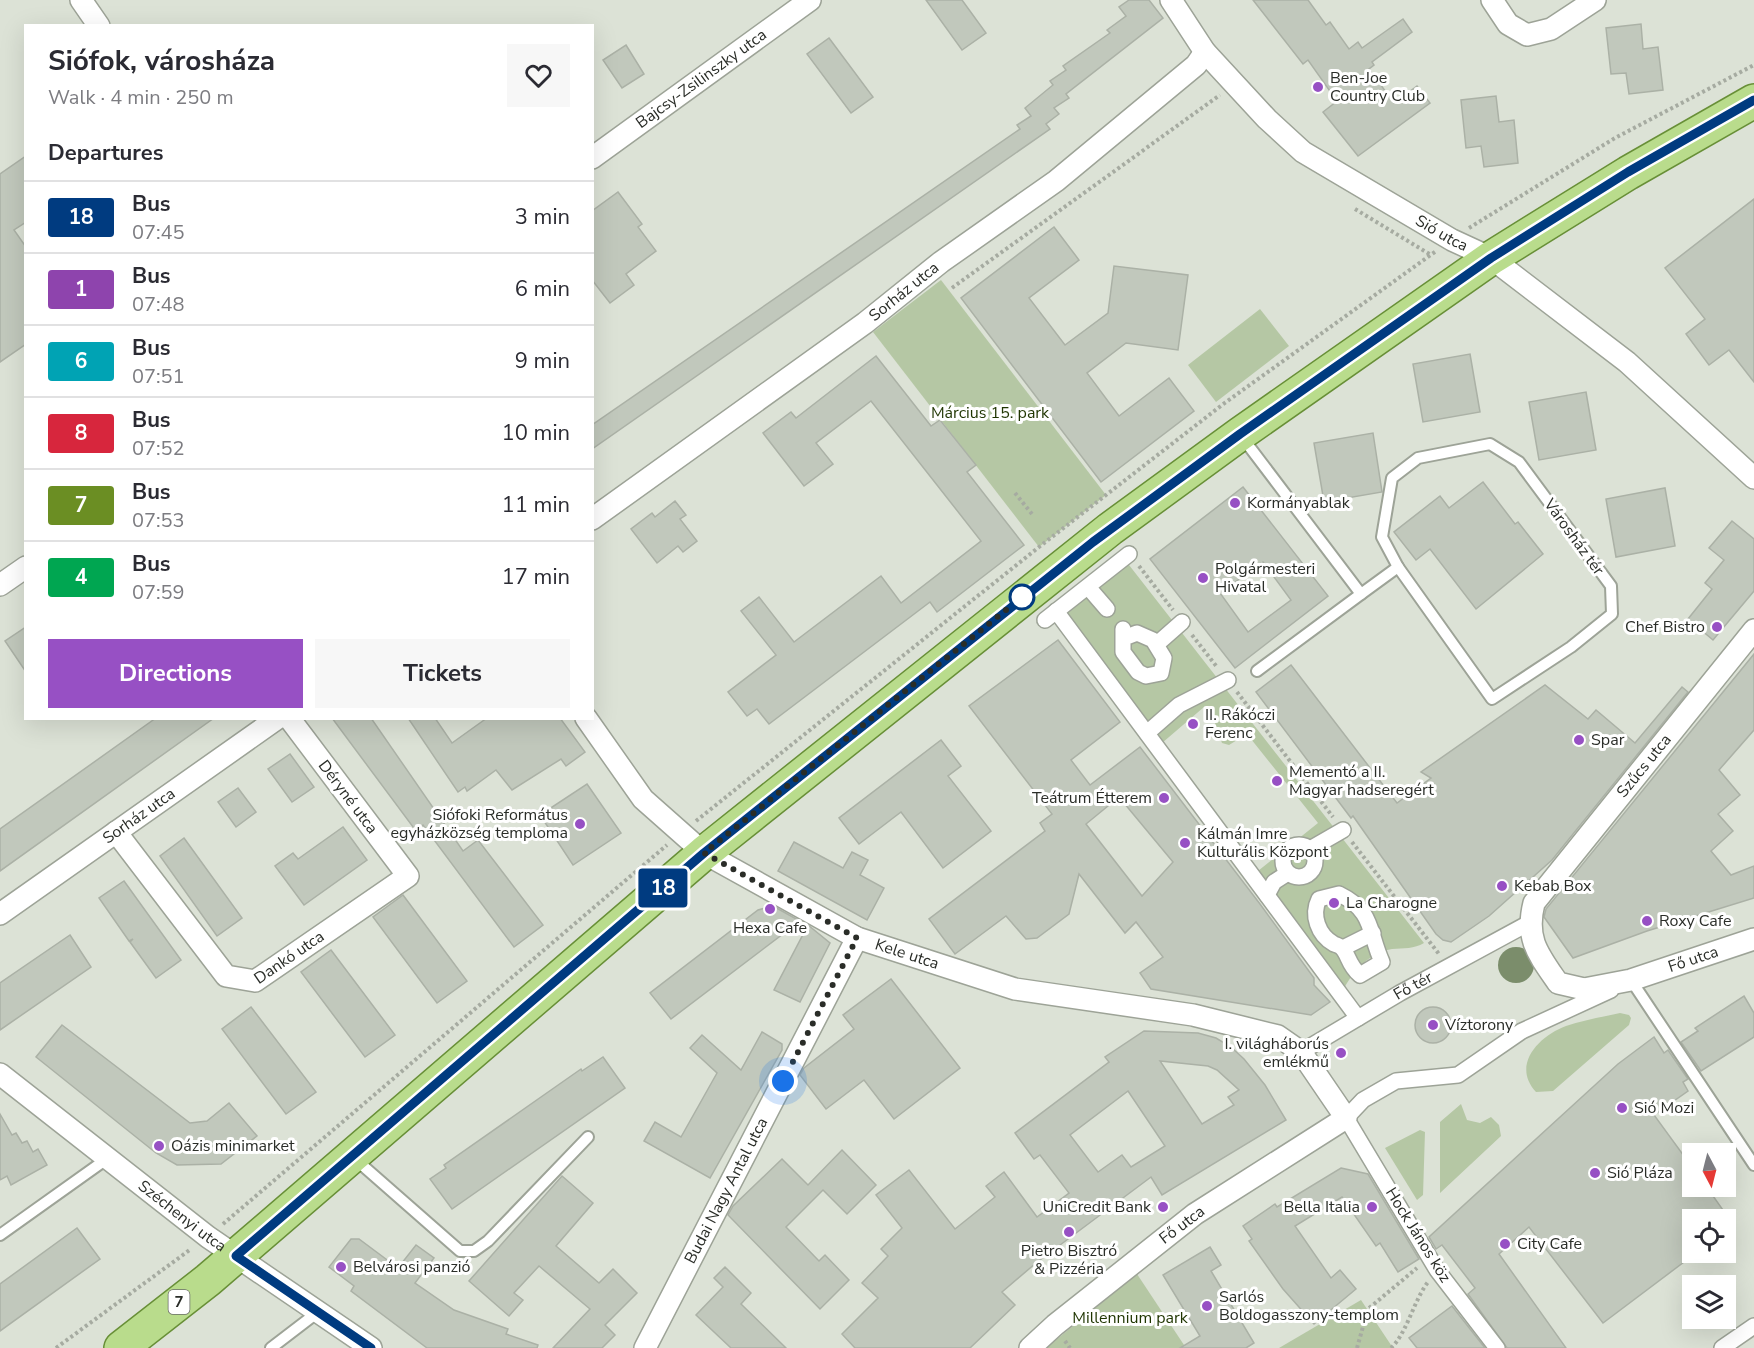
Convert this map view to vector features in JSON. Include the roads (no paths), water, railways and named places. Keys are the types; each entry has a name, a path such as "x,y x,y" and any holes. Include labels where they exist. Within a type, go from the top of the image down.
{"main road":[{"name":"7","path":"121,1348 236,1256 704,853 1026,594 1240,434 1491,258 1628,172 1754,100"}],"street":[{"path":"81,0 98,24"},
{"name":"Bajcsy-Zsilinszky utca","path":"594,157 810,0"},
{"name":"Sió utca","path":"1171,0 1205,52 1267,119 1303,152 1452,240 1491,258 1626,362 1754,478"},
{"path":"1492,0 1508,24 1527,35 1551,29 1595,0"},
{"name":"Sorház utca","path":"594,518 865,323 941,262 1056,181 1196,65 1205,52"},
{"path":"1129,554 1051,616 1109,681 1358,1018"},
{"path":"0,585 24,568"},
{"path":"1088,587 1107,609"},
{"path":"1157,644 1182,622"},
{"name":"Szűcs utca","path":"1532,913 1706,688 1754,630"},
{"path":"1123,633 1137,633 1145,634 1157,644 1164,658 1161,673 1146,676 1130,663 1121,644 1123,633"},
{"path":"1109,681 1130,663"},
{"path":"1147,733 1179,705 1228,680"},
{"name":"Sorház utca","path":"0,914 275,720"},
{"name":"Déryné utca","path":"291,720 408,876"},
{"name":"Kele utca","path":"587,720 643,800 704,853 857,938 1015,989 1192,1015 1278,1036 1300,1052"},
{"path":"1310,849 1343,830"},
{"name":"Dankó utca","path":"116,832 226,976 255,981 408,876"},
{"path":"1300,845 1310,849 1315,859 1312,872 1298,878 1288,873 1283,862 1288,850 1300,845"},
{"path":"1267,895 1274,882 1288,873"},
{"path":"1339,894 1356,902 1365,914 1372,933 1382,962 1360,975 1349,964 1343,948 1325,937 1316,919 1314,908 1319,899 1339,894"},
{"path":"1532,913 1536,951 1558,983 1584,989 1631,980"},
{"name":"Fő tér","path":"1300,1052 1449,967 1532,913"},
{"path":"1296,934 1308,922 1316,919"},
{"path":"1343,948 1372,933"},
{"name":"Budai Nagy Antal utca","path":"645,1348 857,938"},
{"name":"Fő utca","path":"1631,980 1754,939"},
{"path":"1300,1052 1346,1118 1363,1100 1396,1081 1458,1075 1522,1032 1631,980"},
{"name":"Széchenyi utca","path":"0,1074 208,1237 371,1348"},
{"name":"Fő utca","path":"1030,1348 1055,1325 1195,1214 1346,1118"},
{"name":"Hock János köz","path":"1346,1118 1433,1264 1497,1348"},
{"path":"1722,1348 1754,1326"}],"lane":[{"path":"1240,434 1361,594"},
{"name":"Városház tér","path":"1490,444 1519,462 1611,586 1612,614 1571,647 1492,699 1398,567 1382,537 1392,478 1418,458 1490,444"},
{"path":"1257,671 1398,567"},
{"path":"1631,980 1754,1166"},
{"path":"351,1156 460,1251 474,1251 488,1241 588,1137"},
{"path":"0,1235 108,1158"},
{"path":"271,1348 318,1312"}],"place":[{"name":"Ben-Joe Country Club","path":"1318,87"},
{"name":"Kormányablak","path":"1235,503"},
{"name":"Polgármesteri Hivatal","path":"1203,578"},
{"name":"Chef Bistro","path":"1717,627"},
{"name":"II. Rákóczi Ferenc","path":"1193,724"},
{"name":"Spar","path":"1579,740"},
{"name":"Mementó a II. Magyar hadseregért","path":"1277,781"},
{"name":"Teátrum Étterem","path":"1164,798"},
{"name":"Siófoki Református egyházközség temploma","path":"580,824"},
{"name":"Kálmán Imre Kulturális Központ","path":"1185,843"},
{"name":"Kebab Box","path":"1502,886"},
{"name":"La Charogne","path":"1334,903"},
{"name":"Hexa Cafe","path":"770,909"},
{"name":"Roxy Cafe","path":"1647,921"},
{"name":"Víztorony","path":"1433,1025"},
{"name":"I. világháborús emlékmű","path":"1341,1053"},
{"name":"Sió Mozi","path":"1622,1108"},
{"name":"Oázis minimarket","path":"159,1146"},
{"name":"Sió Pláza","path":"1595,1173"},
{"name":"UniCredit Bank","path":"1163,1207"},
{"name":"Bella Italia","path":"1372,1207"},
{"name":"Pietro Bisztró & Pizzéria","path":"1069,1232"},
{"name":"City Cafe","path":"1505,1244"},
{"name":"Belvárosi panzió","path":"341,1267"},
{"name":"Sarlós Boldogasszony-templom","path":"1207,1306"}],"park label":[{"name":"Március 15. park","path":"990,413"},
{"name":"Millennium park","path":"1130,1318"}]}
